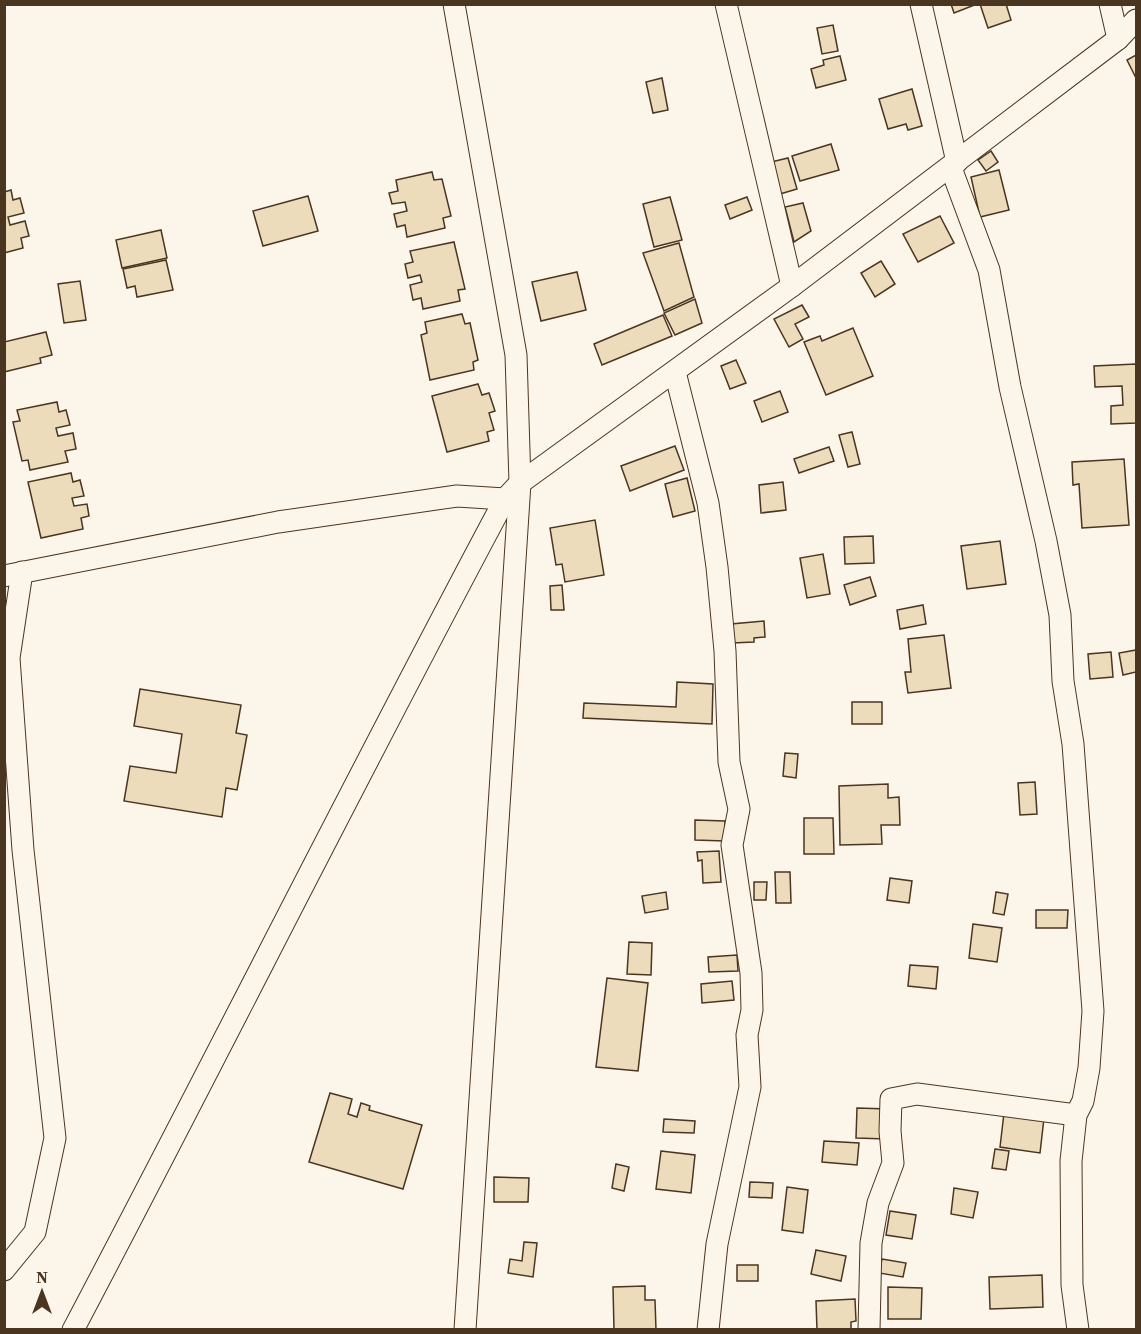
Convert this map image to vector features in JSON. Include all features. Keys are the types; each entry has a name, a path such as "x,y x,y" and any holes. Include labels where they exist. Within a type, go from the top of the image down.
{"street":[{"path":"454,4 516,355 520,483 465,1329"},
{"path":"726,4 792,286"},
{"path":"921,4 954,165 989,270 1010,387 1046,541 1060,615 1063,681 1074,755 1093,1011 1089,1068 1083,1101 1076,1115 1070,1215 1072,1285 1078,1329"},
{"path":"1110,4 1118,39"},
{"path":"73,1329 232,1028 403,689 505,499 520,483 675,372 954,165 1118,39 1137,20"},
{"path":"675,372 708,503 717,567 725,651 729,762 739,809 732,845 751,973 752,1010 747,1035 750,1087 717,1244 708,1329"},
{"path":"4,1270 35,1232 55,1138 23,850 9,658 13,574 278,522 457,496 505,499"},
{"path":"869,1329 871,1243 878,1203 893,1163 890,1131 891,1100 917,1094 1076,1115"}],"building":[{"path":"951,4 977,4 954,13"},
{"path":"980,4 1006,4 1011,20 988,28"},
{"path":"833,25 838,51 822,54 817,28"},
{"path":"1136,55 1136,78 1127,60"},
{"path":"840,56 846,80 816,88 811,69 824,65 823,60"},
{"path":"662,78 668,110 653,113 646,82"},
{"path":"912,89 922,126 908,130 906,124 888,129 879,99"},
{"path":"831,144 839,170 800,181 792,156"},
{"path":"991,151 998,162 986,171 978,160"},
{"path":"788,158 797,189 780,194 771,162"},
{"path":"999,170 1009,210 980,217 971,177"},
{"path":"432,172 434,180 442,179 451,216 443,218 445,228 407,237 405,225 397,227 394,214 407,211 405,202 392,204 389,193 398,191 396,180"},
{"path":"11,190 13,200 20,198 24,213 8,217 10,225 25,221 29,236 21,238 23,248 4,253 4,192"},
{"path":"308,196 318,231 263,246 253,211"},
{"path":"670,197 682,240 654,247 643,204"},
{"path":"747,197 752,210 730,219 725,205"},
{"path":"803,203 811,231 794,242 785,207"},
{"path":"940,216 954,243 918,262 903,234"},
{"path":"161,230 167,258 122,268 116,240"},
{"path":"454,242 465,289 458,290 460,301 423,309 421,298 413,300 410,285 422,282 420,275 408,278 405,264 413,262 410,251"},
{"path":"679,243 694,297 664,311 643,253"},
{"path":"166,260 173,290 137,297 135,286 127,288 123,269"},
{"path":"881,261 895,284 875,297 861,273"},
{"path":"577,272 586,310 541,321 532,282"},
{"path":"80,281 86,320 64,323 58,284"},
{"path":"695,299 702,323 675,335 664,313"},
{"path":"802,305 809,317 795,324 803,339 789,347 774,319"},
{"path":"462,314 465,324 470,323 478,360 473,362 474,370 430,380 421,335 427,333 425,322"},
{"path":"663,315 672,336 602,365 594,344"},
{"path":"853,328 873,376 826,395 804,342 820,336 822,341"},
{"path":"46,332 52,355 40,358 41,363 4,372 4,342"},
{"path":"736,360 746,383 730,389 721,366"},
{"path":"1136,364 1136,423 1111,424 1111,406 1123,405 1122,386 1095,387 1094,366"},
{"path":"478,384 482,395 489,393 495,411 489,413 494,430 487,432 489,441 447,452 432,396"},
{"path":"780,391 788,412 762,422 754,401"},
{"path":"57,402 59,412 66,410 70,425 56,428 58,436 73,433 76,449 65,451 68,462 30,470 28,460 22,461 13,422 20,421 17,410"},
{"path":"852,432 860,464 848,467 839,435"},
{"path":"675,446 684,470 630,491 621,466"},
{"path":"829,447 834,461 799,473 794,459"},
{"path":"1124,459 1129,525 1082,528 1079,484 1073,485 1072,462"},
{"path":"71,473 73,482 80,480 84,496 72,498 74,506 87,504 89,516 81,518 83,529 41,538 28,482"},
{"path":"687,478 695,511 673,517 665,484"},
{"path":"783,482 786,510 761,513 759,485"},
{"path":"595,520 604,575 565,582 562,564 556,565 550,528"},
{"path":"873,536 874,563 845,564 844,537"},
{"path":"1000,541 1006,584 967,589 961,546"},
{"path":"823,554 830,594 807,598 800,558"},
{"path":"870,577 876,596 850,605 844,585"},
{"path":"562,585 564,610 551,610 550,586"},
{"path":"923,605 926,624 900,629 897,610"},
{"path":"764,621 765,637 754,638 754,642 732,643 731,624"},
{"path":"944,635 951,688 908,693 905,672 911,672 908,639"},
{"path":"1136,650 1136,672 1123,675 1119,653"},
{"path":"1111,652 1113,677 1090,679 1088,654"},
{"path":"677,682 713,684 712,724 583,718 584,703 676,707"},
{"path":"140,689 241,705 236,733 247,735 237,790 226,788 222,817 124,801 130,766 176,773 182,734 134,726"},
{"path":"852,702 882,702 882,724 852,724"},
{"path":"785,753 798,754 796,778 783,776"},
{"path":"1035,782 1037,814 1020,815 1018,783"},
{"path":"888,784 888,798 899,797 900,825 881,825 882,844 840,845 839,786"},
{"path":"804,818 833,818 834,854 804,854"},
{"path":"695,820 725,821 725,841 695,840"},
{"path":"719,851 721,882 703,883 702,860 698,861 697,852"},
{"path":"775,872 790,872 791,903 776,903"},
{"path":"890,878 912,881 909,903 887,900"},
{"path":"754,882 767,882 766,900 754,900"},
{"path":"666,892 668,909 645,913 642,896"},
{"path":"996,892 1008,894 1004,915 993,913"},
{"path":"1036,910 1068,910 1067,928 1036,928"},
{"path":"973,924 1002,928 997,962 969,958"},
{"path":"629,942 652,943 651,975 627,974"},
{"path":"737,955 738,971 709,972 708,957"},
{"path":"910,965 938,967 936,989 908,986"},
{"path":"607,978 648,983 638,1071 596,1067"},
{"path":"732,981 734,1000 702,1003 701,984"},
{"path":"330,1093 352,1099 348,1114 357,1117 361,1103 370,1106 369,1110 422,1125 403,1189 309,1162"},
{"path":"857,1108 888,1109 887,1139 856,1138"},
{"path":"1004,1113 1044,1118 1040,1153 1000,1147"},
{"path":"664,1119 695,1121 694,1133 663,1132"},
{"path":"824,1141 859,1143 857,1165 822,1162"},
{"path":"995,1149 1009,1151 1006,1170 992,1168"},
{"path":"661,1151 695,1155 691,1193 656,1189"},
{"path":"616,1164 629,1167 624,1191 612,1188"},
{"path":"494,1177 529,1178 528,1202 494,1202"},
{"path":"750,1182 773,1183 772,1198 749,1197"},
{"path":"787,1187 808,1190 803,1233 782,1230"},
{"path":"954,1188 978,1192 973,1218 951,1214"},
{"path":"890,1211 916,1215 912,1239 886,1235"},
{"path":"524,1242 537,1243 533,1277 508,1273 510,1259 522,1261"},
{"path":"816,1250 846,1256 841,1281 811,1274"},
{"path":"882,1259 906,1263 903,1277 879,1273"},
{"path":"737,1265 758,1265 758,1281 737,1281"},
{"path":"1042,1275 1043,1307 990,1309 989,1277"},
{"path":"645,1286 645,1300 655,1300 656,1330 614,1330 613,1287"},
{"path":"888,1287 922,1288 921,1319 888,1319"},
{"path":"855,1299 856,1321 851,1322 851,1330 817,1330 816,1301"}]}
